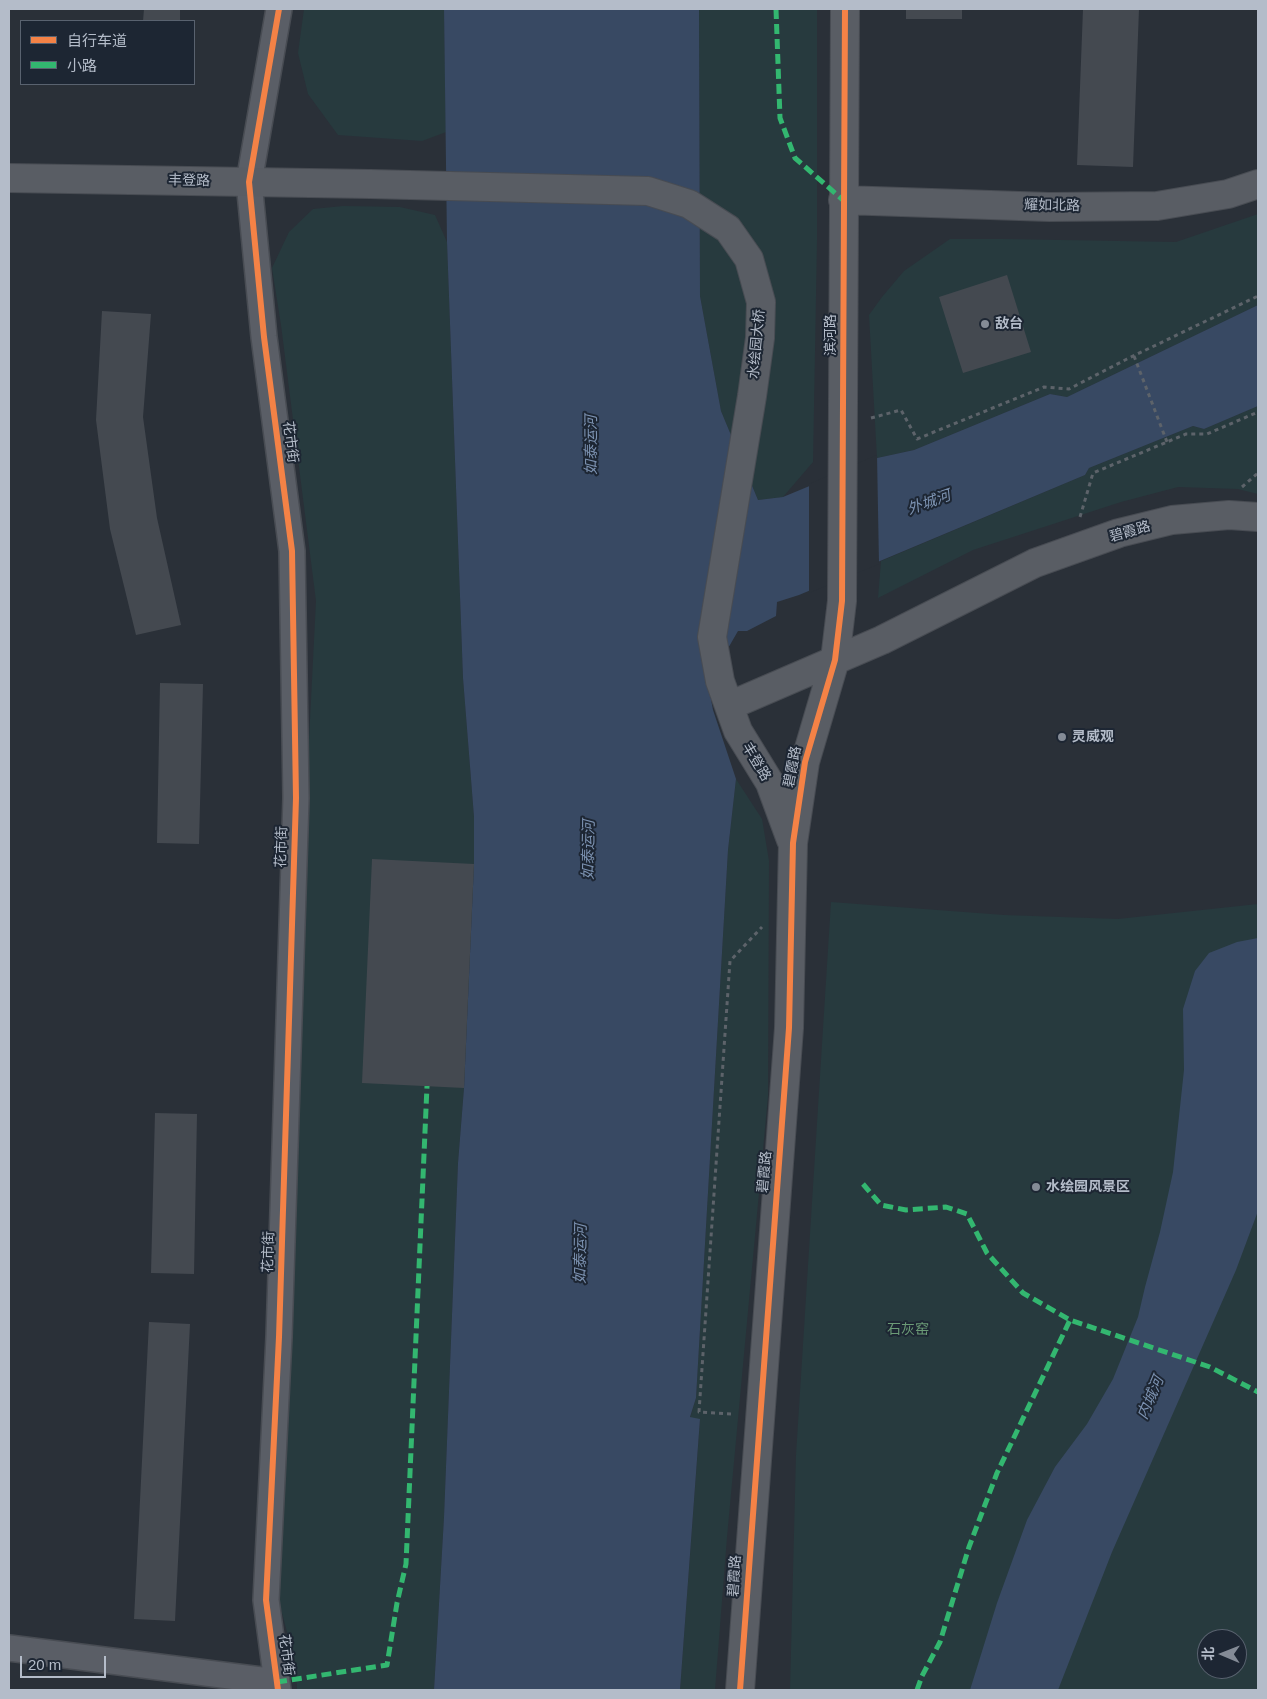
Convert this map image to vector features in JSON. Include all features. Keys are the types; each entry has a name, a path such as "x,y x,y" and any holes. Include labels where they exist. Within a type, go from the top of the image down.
{"street":[{"name":"花市街","path":"277,1686 266,1600 279,1337 296,798 292,551 264,337 249,182 279,9"},
{"name":"滨河路","path":"835,660 842,601 845,9"},
{"name":"丰登路","path":"9,178 370,184"},
{"name":"水绘园大桥","path":"370,184 648,191 689,204 728,229 748,259 761,302 760,338 752,396 712,637 725,693"},
{"name":"耀如北路","path":"843,200 1049,206 1157,206 1228,194 1258,184"},
{"name":"碧霞路","path":"740,1690 789,1028 792,843 804,762 835,660 882,640 1035,563 1119,533 1172,520 1229,514 1258,518"},
{"path":"725,693 776,687 835,660"},
{"name":"丰登路","path":"725,693 738,731 770,783 792,843"},
{"path":"9,1648 277,1686"}],"path":[{"path":"843,424 901,410 917,439 1044,387 1069,389 1258,296"},
{"path":"1134,356 1167,442"},
{"path":"1070,551 1093,473 1186,434 1208,434 1258,412"},
{"path":"760,1416 699,1412 730,961 762,928 764,920"}],"green space":[{"path":"304,9 444,9 446,132 422,141 338,135 308,94 298,53"},
{"path":"699,9 817,9 817,240 813,462 783,497 758,500 721,411 700,296"},
{"path":"343,206 400,207 435,215 447,242 463,678 474,817 474,864 464,1088 458,1163 444,1517 434,1690 297,1690 296,1665 279,1602 295,1227 303,858 316,601 272,268 289,232 313,209"},
{"path":"1258,214 1258,305 1067,397 1050,394 914,450 877,458 869,315 904,271 950,239 1176,242"},
{"path":"1258,406 1258,494 1238,489 1178,487 1121,502 973,550 878,598 881,561 1085,475 1089,468 1193,426 1204,429"},
{"path":"736,779 762,819 769,861 768,1096 727,1537 715,1690 680,1690 700,1420 690,1418 696,1398 728,850"},
{"name":"水绘园风景区","path":"831,902 1004,915 1118,919 1258,904 1258,1690 790,1690 796,1455"}],"water":[{"path":"444,9 699,9 700,296 721,411 758,500 783,497 877,458 914,450 1050,394 1067,397 1258,305 1258,406 1204,429 1193,426 1089,468 1085,475 799,595 777,602 776,616 747,631 738,631 708,683 713,710 736,779 728,850 696,1398 690,1417 700,1419 680,1690 434,1690 444,1517 458,1163 464,1088 474,864 474,817 463,678 447,242"},
{"name":"内城河","path":"1258,938 1258,1211 1236,1270 1112,1552 1058,1690 970,1690 997,1603 1027,1520 1055,1467 1087,1424 1113,1379 1138,1317 1173,1172 1184,1070 1183,1009 1195,971 1209,953 1237,942"}],"pier":[{"path":"877,455 879,564 809,593 809,484"}],"building":[{"path":"144,9 180,9 180,20 143,20"},
{"path":"906,9 962,9 962,19 906,19"},
{"path":"1083,9 1139,9 1133,167 1077,165"},
{"name":"敌台","path":"1007,275 1031,352 963,373 939,297"},
{"path":"102,311 151,314 143,417 157,518 181,625 136,635 110,529 96,420"},
{"path":"160,683 203,684 199,844 157,843"},
{"path":"372,859 474,864 464,1088 362,1083"},
{"path":"155,1113 197,1114 194,1274 151,1273"},
{"path":"149,1322 190,1324 175,1621 134,1619"}],"marked path":[{"path":"776,9 780,118 795,158 843,200"},
{"path":"277,1682 387,1665 397,1603 406,1564 427,1086"},
{"path":"863,1184 881,1205 906,1210 946,1207 967,1214 987,1253 1023,1293 1070,1320 1210,1367 1258,1392"},
{"path":"917,1690 922,1676 940,1642 969,1547 997,1473 1070,1320"}],"cycle path":[{"path":"278,1690 266,1600 279,1337 296,798 292,551 264,337 249,182 279,9"},
{"path":"740,1690 789,1028 793,843 805,762 835,660 842,601 845,9"}],"place":[{"name":"敌台","path":"985,324"},
{"name":"灵威观","path":"1062,737"},
{"name":"水绘园风景区","path":"1036,1187"}],"water label":[{"name":"如泰运河","path":"592,445"},
{"name":"外城河","path":"929,503"},
{"name":"如泰运河","path":"589,850"},
{"name":"如泰运河","path":"581,1254"}],"park label":[{"name":"石灰窑","path":"908,1330"}]}
